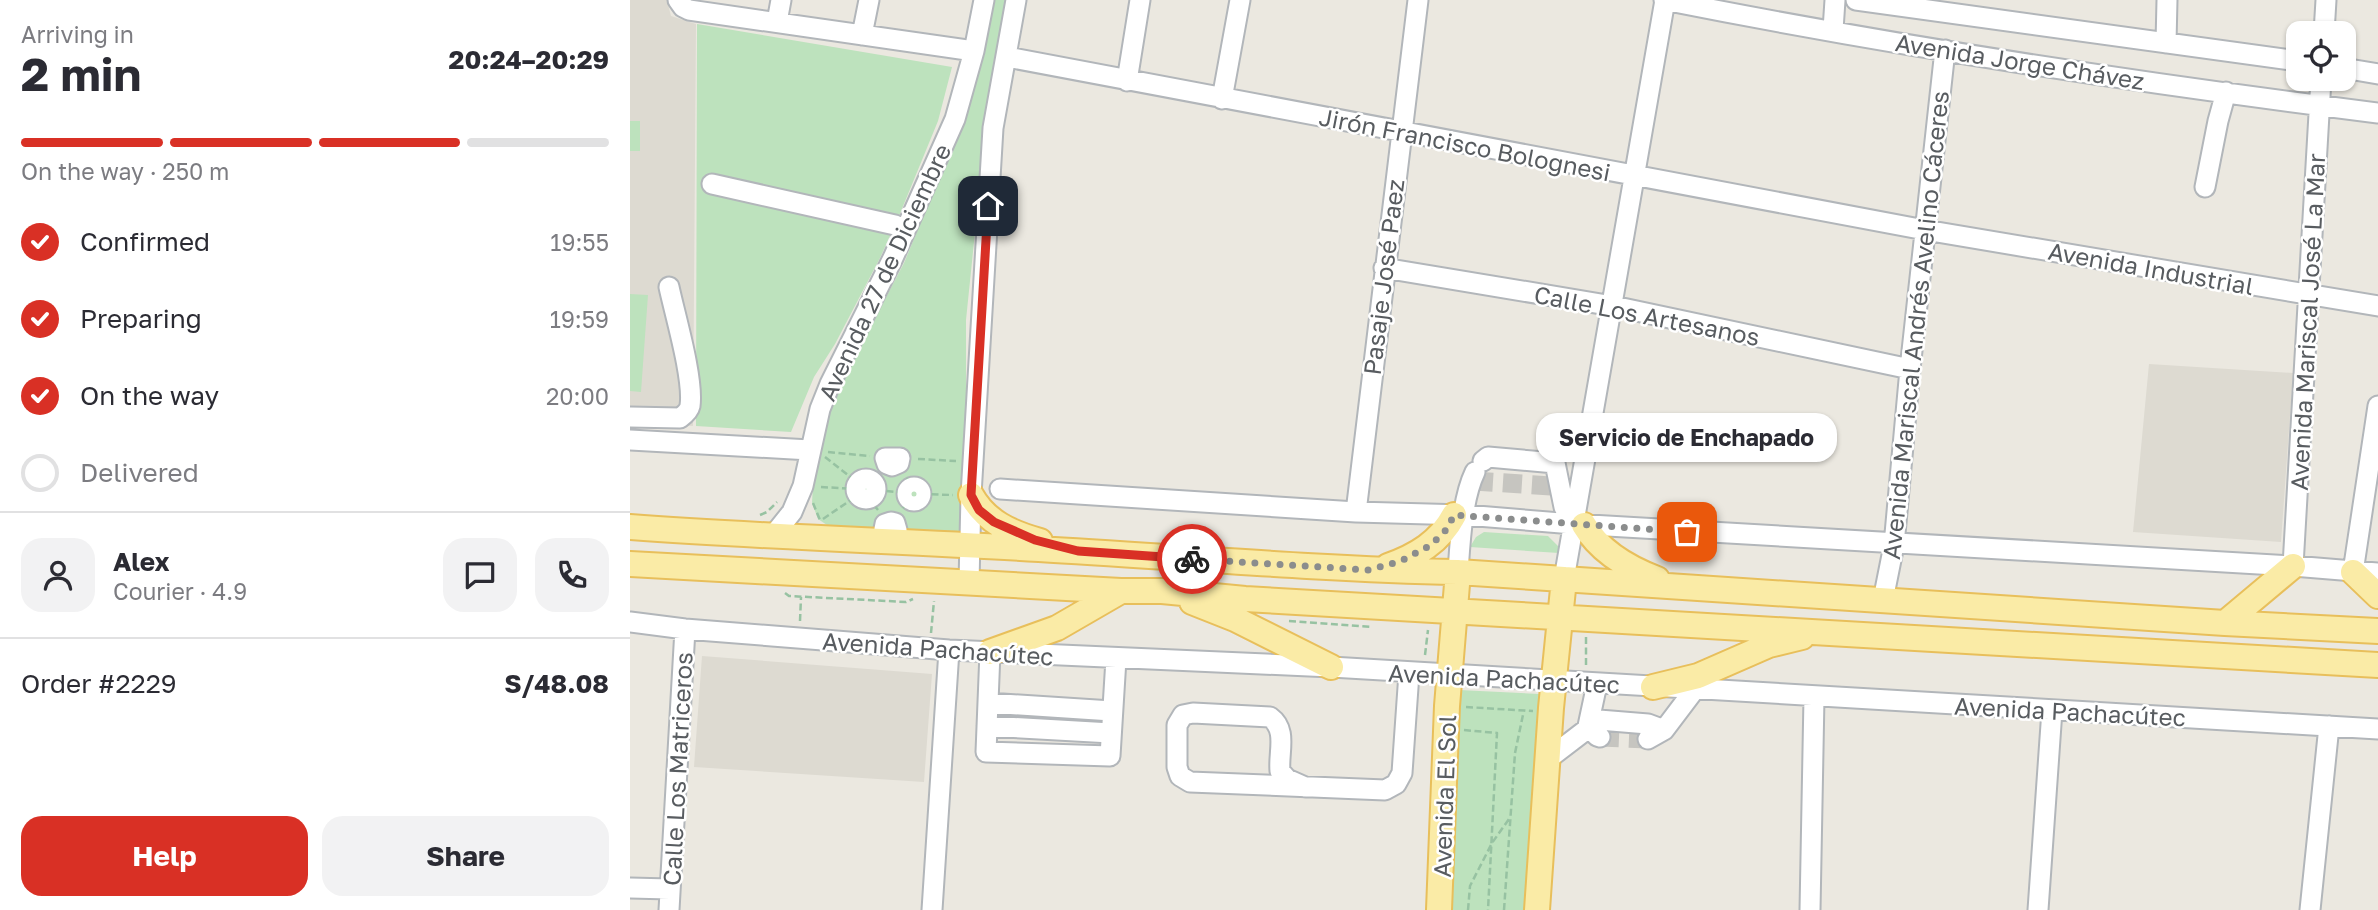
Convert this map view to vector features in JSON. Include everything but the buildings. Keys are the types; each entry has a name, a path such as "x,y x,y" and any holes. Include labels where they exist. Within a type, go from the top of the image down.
{"main road":[{"path":"971,495 979,510 994,522 1035,540 1078,551"},
{"path":"1369,570 1401,561 1423,550 1459,515"},
{"path":"1578,525 1616,559 1674,586"},
{"path":"630,527 1369,570 1458,572 2378,631"},
{"path":"630,564 1161,591 1245,599 2378,665"},
{"path":"2225,623 2294,566"},
{"name":"Avenida El Sol","path":"1439,910 1449,675 1458,572"},
{"path":"2353,572 2378,596"},
{"path":"1537,910 1553,681 1564,579"},
{"path":"990,652 1057,628 1121,591"},
{"path":"1161,591 1235,619 1331,667"},
{"path":"1653,687 1698,676 1769,646 1820,631"}],"street":[{"path":"777,22 781,0"},
{"path":"862,35 869,0"},
{"name":"Avenida 27 de Diciembre","path":"772,537 792,512 803,486 820,409 830,384 955,120 974,51 984,0"},
{"name":"Avenida 27 de Diciembre","path":"969,583 971,495 993,128 1016,0"},
{"path":"1127,82 1140,0"},
{"path":"1222,99 1240,0"},
{"name":"Pasaje José Paez","path":"1356,512 1418,0"},
{"path":"1564,579 1578,525 1665,0"},
{"name":"Avenida Jorge Chávez","path":"1665,0 1769,21 1945,50 2378,113"},
{"path":"1833,30 1835,0"},
{"name":"Avenida Jorge Chávez","path":"1856,0 2286,59"},
{"path":"2166,43 2167,0"},
{"path":"2325,21 2326,0"},
{"path":"680,4 777,22 974,51"},
{"name":"Avenida Mariscal Andrés Avelino Cáceres","path":"1883,600 1894,545 1924,230 1945,50"},
{"name":"Jirón Francisco Bolognesi","path":"1007,57 1127,82 1924,230"},
{"path":"2356,70 2378,74"},
{"name":"Avenida Mariscal José La Mar","path":"2294,566 2320,91"},
{"path":"2206,187 2226,92"},
{"path":"712,184 895,225 905,230"},
{"name":"Avenida Industrial","path":"1924,230 2378,306"},
{"name":"Calle Los Artesanos","path":"1384,268 1613,306 1910,369"},
{"path":"630,417 680,418 690,407 687,373 669,287"},
{"path":"2353,572 2378,406"},
{"path":"630,440 810,450"},
{"name":"Avenida El Sol","path":"1458,572 1459,515 1476,474 1488,457 1555,463 1555,486 1563,507 1578,525"},
{"path":"1000,489 2378,573"},
{"name":"Avenida Pachacútec","path":"630,622 685,629 939,649 1331,667 2378,729"},
{"name":"Calle Los Matriceros","path":"669,910 685,629"},
{"path":"932,910 939,649"},
{"path":"990,652 986,752 1110,756 1116,659"},
{"path":"1305,787 1287,779 1280,771 1281,731 1277,722 1270,717 1193,713 1183,715 1177,725 1177,767 1180,776 1190,782 1305,787 1385,790 1396,784 1402,773 1409,673"},
{"path":"1591,683 1594,732"},
{"path":"1548,759 1594,732 1599,720 1648,724 1656,735 1695,689"},
{"path":"1810,910 1814,697"},
{"path":"988,703 1112,711"},
{"path":"2038,910 2052,710"},
{"path":"2310,910 2329,726"},
{"path":"630,888 670,889"}],"path":[{"path":"963,462 818,451 864,489 914,494 971,495"},
{"path":"821,521 864,489"},
{"path":"814,495 813,503 821,521 827,525"},
{"path":"935,596 939,649"},
{"path":"798,638 802,597"},
{"path":"1587,618 1591,683"},
{"path":"1504,910 1515,753 1524,710"},
{"path":"1447,717 1524,710 1551,712"},
{"path":"1447,717 1497,733 1488,910"},
{"path":"1468,910 1470,886 1492,843 1510,819"}],"shaded area":[{"path":"630,0 667,0 671,16 696,24 693,426 630,422"},
{"path":"2149,364 2293,373 2281,542 2133,532"},
{"path":"702,656 932,674 924,782 694,767"}],"green space":[{"path":"987,0 1011,0 985,135 966,320 966,456 962,534 830,527 818,519 812,503 815,448 824,415 904,263 961,125"},
{"path":"697,24 952,67 938,121 899,216 835,344 814,377 791,432 696,426"},
{"path":"630,121 640,121 640,151 630,151"},
{"path":"630,294 648,295 641,392 630,391"},
{"path":"1484,532 1548,536 1561,549 1559,553 1470,547 1476,537"},
{"path":"1459,690 1539,694 1526,910 1447,910"}],"tunnel":[{"path":"1474,481 1552,486"},
{"path":"1600,737 1648,739"}],"way so far":[{"path":"1192,559 1369,570 1401,561 1431,545 1447,529 1454,515 1687,532"}],"place":[{"name":"Servicio de Enchapado","path":"1687,532"}],"route":[{"path":"988,206 971,495 979,510 1010,530 1035,540 1078,551 1192,559"}]}
